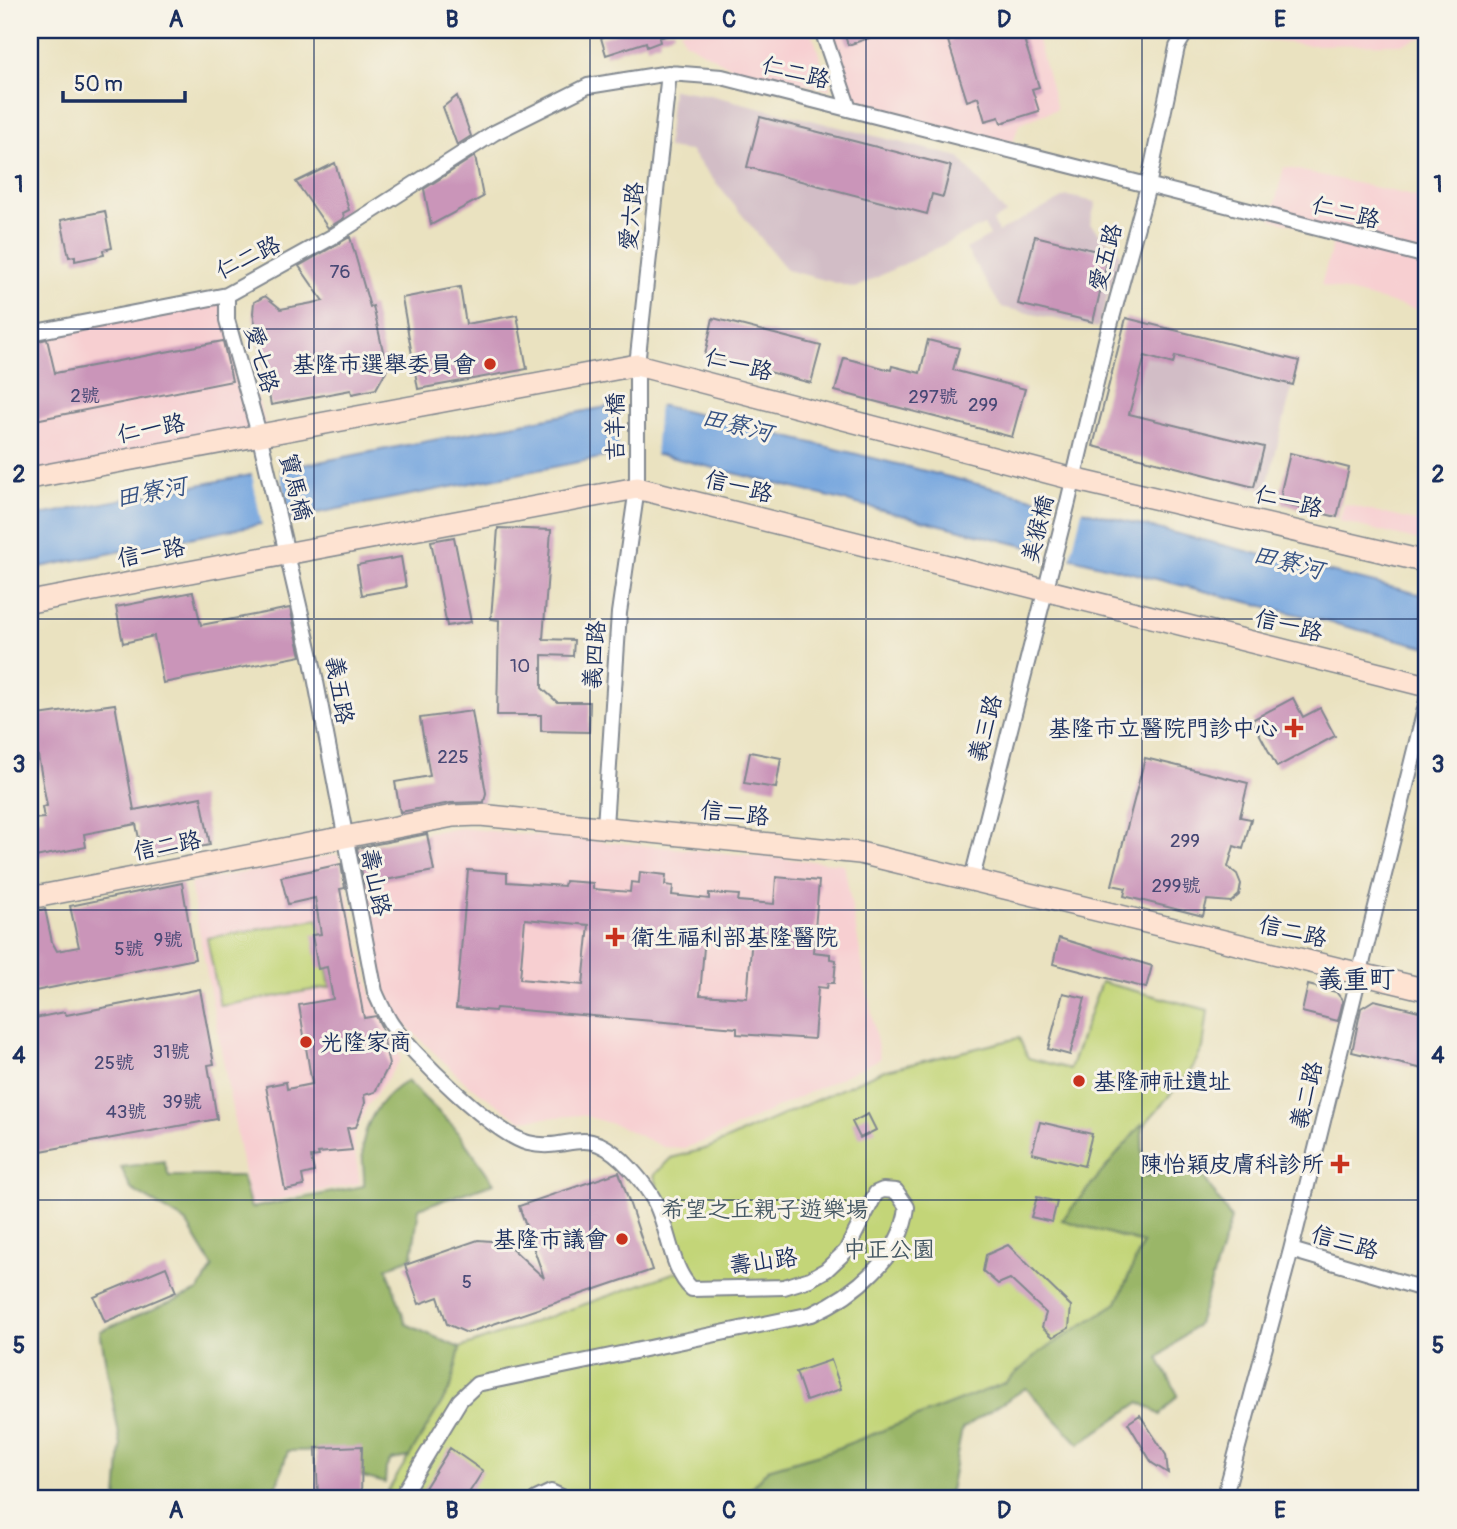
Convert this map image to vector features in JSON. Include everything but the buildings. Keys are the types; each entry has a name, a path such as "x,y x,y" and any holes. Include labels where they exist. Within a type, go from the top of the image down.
{"street":[{"path":"822,30 849,109"},
{"name":"愛五路","path":"1073,478 1106,340 1148,186 1177,47 1186,30"},
{"name":"仁二路","path":"30,334 227,295 322,243 517,121 588,86 669,72 722,77 1427,256"},
{"name":"愛六路","path":"637,365 669,72"},
{"name":"愛七路","path":"227,295 227,320 259,434"},
{"name":"仁一路","path":"30,478 637,365 1073,478 1427,562"},
{"name":"吉羊橋","path":"637,365 637,488"},
{"name":"寶馬橋","path":"259,434 288,551"},
{"name":"美猴橋","path":"1045,591 1073,478"},
{"name":"信一路","path":"30,602 288,551 637,488 1427,687"},
{"name":"義四路","path":"605,825 619,613 637,488"},
{"name":"義五路","path":"288,551 312,661 343,837"},
{"name":"義三路","path":"972,878 1045,591"},
{"name":"義二路","path":"1224,1499 1291,1250 1427,701"},
{"name":"信二路","path":"30,898 453,816 480,815 605,825 860,853 1427,990"},
{"name":"壽山路","path":"343,837 375,992 391,1023 413,1051 459,1094 512,1135 537,1144 586,1139 598,1143 619,1158 658,1208 681,1275 692,1289 784,1287 810,1279 826,1270 846,1251 876,1193 883,1190 896,1191 907,1207 888,1252 873,1273 840,1300 812,1314 477,1384 460,1400 400,1499"},
{"name":"信三路","path":"1291,1250 1427,1290"},
{"path":"536,1499 551,1492 566,1499"}],"shaded area":[{"path":"680,30 811,30 831,90 734,69 684,41"},
{"path":"830,30 1035,30 1057,109 1019,124 1013,142 964,135 853,98"},
{"path":"1225,30 1427,30 1427,36 1402,44 1310,45 1225,37"},
{"path":"672,89 710,95 959,157 1006,214 993,221 998,232 1067,196 1096,202 1090,224 1121,254 1098,328 1001,307 966,249 990,236 984,225 855,288 787,270 690,151 667,148","holes":["760,117 951,166 943,197 932,194 927,214 747,167"]},
{"path":"1284,167 1427,199 1427,312 1321,285 1335,235 1271,219"},
{"path":"227,295 267,430 30,478 30,333"},
{"path":"1126,318 1299,361 1266,490 1093,446"},
{"path":"1344,504 1427,524 1427,543 1339,521"},
{"name":"衛生福利部基隆醫院","path":"461,828 844,864 880,1059 708,1140 684,1148 663,1147 619,1126 582,1115 520,1120 467,1084 399,1019 385,989 361,885 433,871 427,832"},
{"name":"光隆家商","path":"338,854 371,994 401,1059 366,1108 353,1139 360,1183 250,1205 190,883"}],"green space":[{"path":"318,919 330,987 220,1006 207,938"},
{"name":"中正公園","path":"1101,982 1208,1010 1203,1048 1190,1072 1062,1220 1143,1243 1117,1303 1040,1352 1005,1383 830,1451 768,1469 741,1499 383,1499 451,1387 460,1348 685,1269 654,1175 671,1158 708,1148 882,1071 1019,1038 1028,1058 1070,1069"},
{"path":"407,1081 454,1127 494,1183 419,1208 412,1257 387,1268 406,1324 460,1348 451,1387 409,1457 391,1460 386,1468 385,1483 363,1477 347,1450 288,1451 272,1499 117,1499 121,1446 100,1331 198,1291 213,1267 186,1222 131,1189 121,1167 164,1161 169,1176 242,1176 251,1208 364,1186 365,1132 373,1114 385,1099"},
{"path":"1142,1124 1143,1176 1198,1168 1231,1219 1198,1324 1158,1358 1178,1395 1160,1415 1140,1402 1079,1444 1026,1388 962,1429 950,1491 928,1499 741,1499 768,1469 830,1451 1005,1383 1040,1352 1117,1303 1143,1243 1062,1220"}],"water":[{"name":"田寮河","path":"622,404 664,406 1427,596 1427,647 662,455 620,454 30,569 30,517"}],"pier":[{"path":"621,401 659,402 655,459 617,457"},
{"path":"279,465 289,521 262,526 251,470"},
{"path":"1052,500 1083,507 1070,560 1039,553"}],"place":[{"name":"基隆市選舉委員會","path":"490,364"},
{"name":"基隆市立醫院門診中心","path":"1294,728"},
{"name":"衛生福利部基隆醫院","path":"615,937"},
{"name":"光隆家商","path":"306,1042"},
{"name":"基隆神社遺址","path":"1079,1081"},
{"name":"陳怡穎皮膚科診所","path":"1340,1164"},
{"name":"基隆市議會","path":"622,1239"}],"district":[{"name":"義重町","path":"1356,979"}],"park label":[{"name":"希望之丘親子遊樂場","path":"765,1209"}]}
